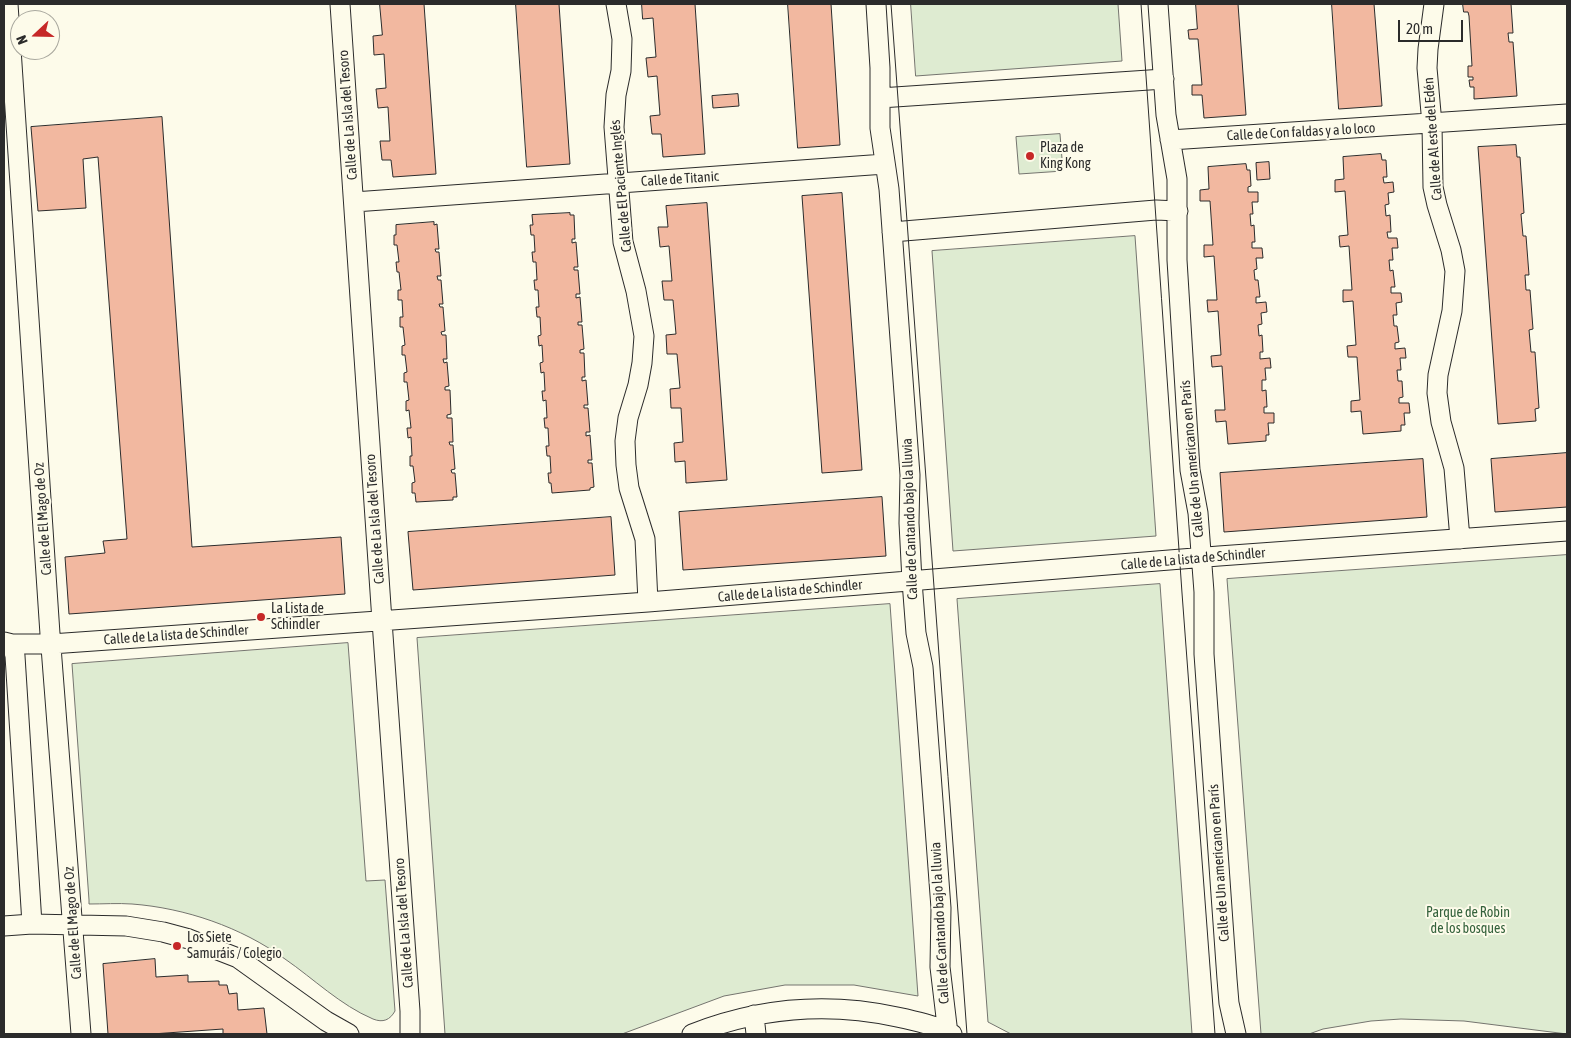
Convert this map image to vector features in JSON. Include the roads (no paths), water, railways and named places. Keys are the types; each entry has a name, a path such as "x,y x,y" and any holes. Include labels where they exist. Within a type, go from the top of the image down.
{"street":[{"name":"Calle de El Mago de Oz","path":"8,4 51,644 81,1034"},
{"name":"Calle de La Isla del Tesoro","path":"340,4 410,1034"},
{"name":"Calle de El Paciente Inglés","path":"616,4 622,39 621,71 616,95 614,126 623,242 636,291 644,336 638,385 628,418 625,441 626,465 629,488 644,539 648,602"},
{"name":"Calle de Cantando bajo la lluvia","path":"876,4 880,68 880,128 889,189 910,474 909,523 912,581 918,645 923,667 940,908 940,967 949,1034"},
{"name":"Calle de Un americano en París","path":"1158,4 1166,115 1176,179 1178,211 1177,260 1190,470 1198,512 1204,603 1204,654 1226,969 1229,1003 1236,1034"},
{"name":"Calle de Al este del Edén","path":"1434,4 1427,68 1432,124 1433,187 1455,271 1452,311 1438,376 1438,407 1454,468 1460,539"},
{"path":"880,98 1164,79"},
{"path":"1432,124 1567,114"},
{"name":"Calle de Con faldas y a lo loco","path":"1170,140 1432,124"},
{"name":"Calle de Titanic","path":"354,202 885,164"},
{"path":"892,232 1156,210 1178,211"},
{"name":"Calle de La lista de Schindler","path":"8,643 51,644 648,602 1567,531"},
{"path":"8,643 15,656 32,924"},
{"path":"4,926 32,924 142,928 206,944 238,958 310,1010 349,1034"},
{"path":"692,1034 754,1015 801,1009 830,1009 862,1011 913,1020 933,1026 949,1034"},
{"path":"754,1015 756,1034"}],"tram line":[{"path":"891,4 967,1034"},
{"path":"1141,4 1215,1034"}],"place":[{"name":"Plaza de King Kong","path":"1030,156"},
{"name":"La Lista de Schindler","path":"261,617"},
{"name":"Los Siete Samuráis / Colegio","path":"177,946"}],"park label":[{"name":"Parque de Robin de los bosques","path":"1468,922"}]}
